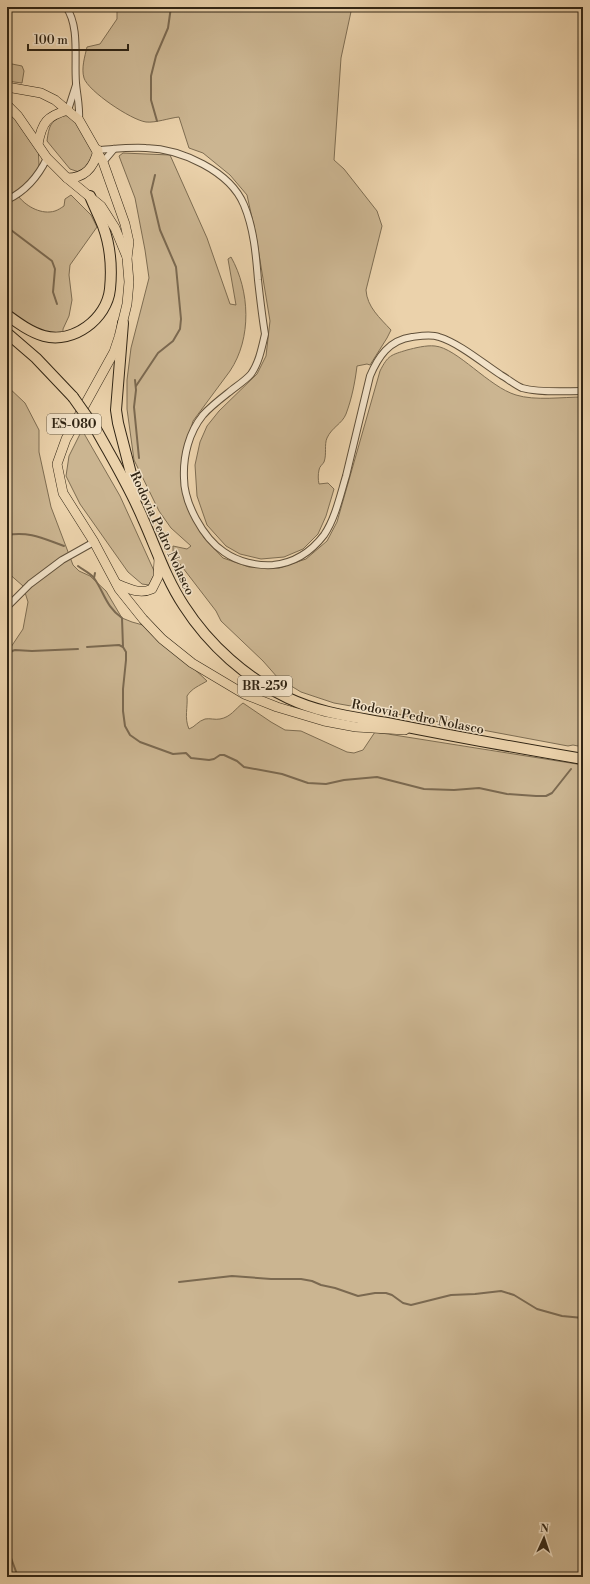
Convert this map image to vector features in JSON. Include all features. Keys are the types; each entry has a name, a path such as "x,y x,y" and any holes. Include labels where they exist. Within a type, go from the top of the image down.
{"highway":[{"name":"ES-080","path":"7,315 31,331 44,336 55,337 66,336 85,328 96,319 103,309 108,300 110,289 108,244 103,226 90,196"},
{"name":"ES-080","path":"123,323 116,410 118,423 143,518"},
{"name":"Rodovia Pedro Nolasco","path":"7,333 36,358 73,397 97,431 127,486 143,518 159,558 188,612 209,639 252,678 287,698 318,710 583,759"}],"main road":[{"path":"7,87 41,93 55,100 79,120 98,150 125,224 129,242 127,258"},
{"name":"ES-080","path":"7,105 18,116 47,158 67,178 101,206 117,232 127,258 129,282 127,304 114,352 66,439 57,464 63,493 94,542 117,584"},
{"path":"38,144 41,130 47,120 52,116 68,110"},
{"path":"67,178 80,176 90,169 96,158 98,150"},
{"path":"117,584 141,592 152,589 158,577 159,558"},
{"path":"117,584 128,602 162,639 192,663 244,694 277,707 337,724 356,727 426,731"}],"street":[{"path":"66,7 70,15 75,34 76,84 80,111 79,120"},
{"path":"68,110 76,84"},
{"path":"98,150 146,147 167,150 188,157 202,164 231,185 244,204 255,245 264,334 263,346 251,374 203,415 190,441 184,465 186,494 197,521 210,541 224,552 242,561 268,565 286,564 305,554 323,536 329,526 340,495 375,364 381,354 392,344 405,338 420,336 439,337 460,347 522,387 544,390 583,391"},
{"path":"103,162 114,150"},
{"path":"7,200 17,196 31,183 47,158"},
{"path":"7,606 30,584 62,560 94,542"}],"shaded area":[{"path":"117,7 352,7 341,58 334,160 344,169 377,211 382,226 366,290 371,307 391,330 370,365 367,364 357,366 353,390 346,414 327,438 325,459 319,469 319,484 328,483 334,489 326,516 318,534 303,549 284,557 261,559 240,554 226,546 207,525 197,496 195,465 200,442 207,426 219,411 257,374 266,356 270,321 256,236 247,195 230,175 203,153 189,148 179,117 150,122 139,120 121,111 101,97 87,84 84,78 83,70 87,47 100,44 117,19"},
{"path":"7,63 22,66 24,71 22,83 7,81"},
{"path":"7,107 38,145 38,171 35,178 20,189 19,197 22,201 30,207 40,211 50,212 56,211 64,206 65,199 71,195 91,215 97,227 70,265 69,275 72,300 69,316 63,329 63,338 30,329 7,313"},
{"path":"63,115 76,118 98,156 82,173 70,169 47,141 51,125 55,120"},
{"path":"123,153 170,155 207,238 230,304 236,305 228,259 231,257 242,285 246,314 242,344 230,371 193,421 183,475 190,510 204,538 223,558 249,567 279,568 306,559 327,541 337,522 380,371 390,356 407,350 435,346 444,348 453,353 495,384 516,395 532,398 583,397 583,747 573,745 568,746 334,703 301,692 278,678 263,661 221,621 216,611 173,555 173,546 187,549 191,546 171,528 159,511 134,460 127,409 127,380 131,348 149,278 135,198 119,156"},
{"path":"7,386 25,403 39,430 39,452 51,507 73,565 79,571 90,576 106,591 122,618 150,627 207,681 193,689 187,696 186,717 189,729 205,719 224,718 243,703 285,730 301,731 347,752 354,753 363,750 375,732 583,765 583,1577 7,1577 7,653 23,629 28,602 23,586 7,572"},
{"path":"82,430 120,496 155,573 149,585 142,584 128,572 80,504 66,476 69,456"}],"waterway":[{"path":"157,121 151,100 151,76 156,56 168,28 171,7"},
{"path":"136,386 158,353 173,341 180,329 181,319 176,267 160,230 151,192 155,175"},
{"path":"7,227 52,261 55,269 53,292 57,304"},
{"path":"135,380 136,390 134,407 139,458"},
{"path":"7,535 30,535 64,546"},
{"path":"78,566 94,578 112,609 122,618 123,647 126,652 123,689 125,726 130,735 140,742 173,754 186,753 191,758 209,760 220,755 224,755 237,761 244,767 282,774 308,783 326,784 344,780 377,777 424,789 454,790 479,788 507,794 546,796 552,793 571,769"},
{"path":"94,578 95,573"},
{"path":"87,647 119,645 123,647"},
{"path":"7,657 12,651 15,650 32,651 78,649"},
{"path":"179,1282 232,1276 271,1279 301,1279 312,1281 358,1296 386,1293 392,1295 403,1303 411,1305 451,1295 501,1291 514,1295 537,1309 562,1316 583,1318"},
{"path":"7,1547 18,1577"}]}
